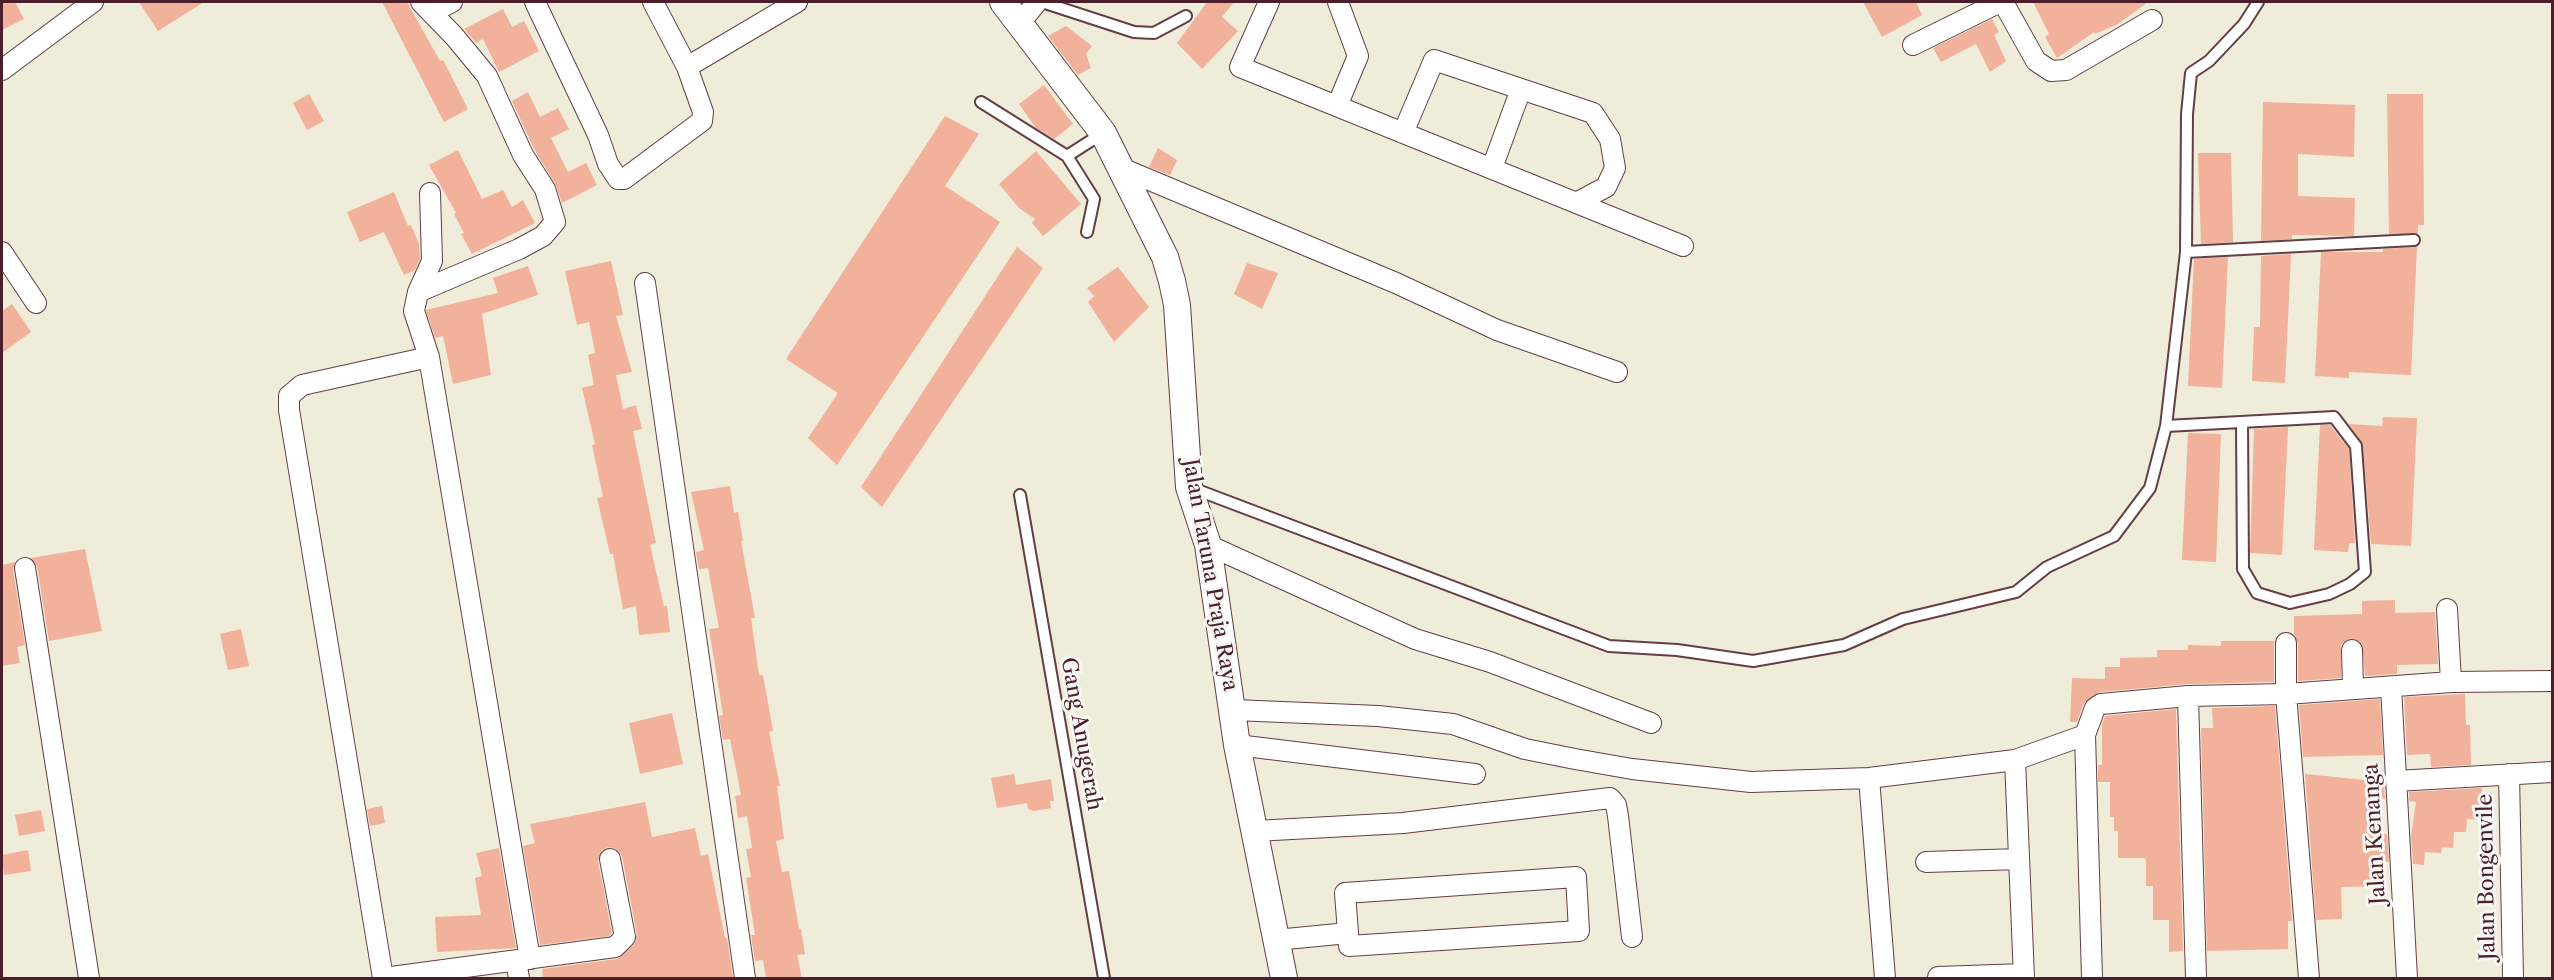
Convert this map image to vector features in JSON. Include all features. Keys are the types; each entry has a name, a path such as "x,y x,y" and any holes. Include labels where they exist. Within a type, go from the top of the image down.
{"street":[{"path":"2,70 93,2"},
{"path":"426,7 452,2"},
{"path":"535,2 598,135 608,164 618,179 624,179 702,121 703,112 687,67 653,2"},
{"path":"687,67 797,2"},
{"name":"Jalan Taruna Praja Raya","path":"1003,2 1103,133 1165,257 1172,281 1177,305 1189,487 1208,545 1234,710 1237,745 1284,978"},
{"path":"1020,23 1039,2"},
{"path":"1269,2 1240,67 1683,246"},
{"path":"1337,106 1358,56 1338,2"},
{"path":"1913,45 2002,2 2036,61 2051,71 2066,70 2152,20"},
{"path":"418,291 519,249 543,236 555,222 545,189 523,155 487,76 426,7"},
{"path":"1403,133 1434,60 1593,113 1610,139 1616,168 1606,187 1576,203"},
{"path":"1492,168 1521,89"},
{"path":"1121,168 1396,284 1497,330 1617,372"},
{"path":"430,193 432,261 418,291 414,311 429,357 522,966"},
{"path":"2,252 36,303"},
{"path":"645,283 746,978"},
{"path":"429,357 302,385 289,396 288,410 384,978 522,966 615,947 625,937 610,859"},
{"path":"1208,545 1415,639 1490,662 1651,723"},
{"path":"25,568 89,978"},
{"path":"2447,609 2451,682"},
{"path":"2286,643 2286,693 2309,978"},
{"path":"2352,650 2353,689"},
{"path":"2091,978 2085,735 2095,708 2105,702 2188,696 2286,693 2451,682 2553,681"},
{"name":"Jalan Kenanga","path":"2391,687 2407,978"},
{"path":"2188,696 2196,978"},
{"path":"1234,710 1378,716 1453,724 1535,751 1632,769 1751,782 1869,778 2015,760 2085,735"},
{"path":"1237,745 1475,774"},
{"path":"1938,977 2024,976 2015,760"},
{"path":"2396,781 2553,772"},
{"name":"Jalan Bongenvile","path":"2509,774 2513,978"},
{"path":"1869,778 1885,978"},
{"path":"1255,831 1403,823 1492,814 1602,797 1610,798 1616,805 1618,816 1632,938"},
{"path":"1926,862 2019,859"},
{"path":"1576,877 1580,931 1349,946 1348,933 1345,893 1576,877"},
{"path":"1276,940 1348,933"}],"lane":[{"path":"1039,2 1134,32 1154,33 1186,16"},
{"path":"1189,487 1609,646 1677,650 1754,661 1844,645 1903,619 2016,592 2048,567 2114,536 2150,488 2166,426 2186,252 2187,114 2191,73 2209,61 2244,24 2258,2"},
{"path":"981,102 1067,156 1094,200 1087,232"},
{"path":"1067,156 1103,133"},
{"path":"2186,252 2414,240"},
{"path":"2166,426 2334,417 2345,428 2356,446 2365,572 2350,584 2329,594 2290,603 2257,593 2243,569 2242,423"},
{"name":"Gang Anugerah","path":"1020,495 1104,978"}],"building":[{"path":"2,2 15,2 24,19 2,30"},
{"path":"139,2 204,2 158,31"},
{"path":"382,2 407,2 440,61 443,60 468,109 444,122"},
{"path":"1207,2 1234,2 1222,17 1238,31 1202,69 1177,43"},
{"path":"1863,2 1916,2 1922,15 1882,37"},
{"path":"2033,2 2148,2 2118,24 2095,34 2094,32 2057,58 2045,37 2049,34"},
{"path":"503,9 512,27 524,21 539,51 499,72 483,39 476,43 464,29"},
{"path":"1992,19 1999,32 1994,35 2006,61 1990,72 1976,44 1941,62 1933,48"},
{"path":"1066,26 1092,46 1086,54 1091,68 1078,75 1048,36"},
{"path":"1044,85 1073,124 1054,139 1036,128 1019,104"},
{"path":"528,92 540,117 558,108 569,129 551,138 568,172 586,163 597,185 562,203 555,183 534,149 512,101"},
{"path":"309,94 324,121 307,130 293,103"},
{"path":"2387,94 2423,94 2424,225 2418,225 2418,234 2389,234"},
{"path":"2263,102 2355,105 2354,157 2298,154 2298,196 2355,198 2354,236 2292,235 2292,239 2261,241"},
{"path":"945,116 979,134 945,186 1000,222 837,465 808,438 838,393 786,359"},
{"path":"1158,148 1177,160 1170,175 1149,167"},
{"path":"458,150 482,199 503,190 512,207 523,200 535,223 472,254 461,234 464,233 454,214 456,213 429,165"},
{"path":"1036,151 1081,204 1043,236 1032,223 1035,219 1019,208 999,184"},
{"path":"2198,153 2231,153 2233,242 2201,244"},
{"path":"394,192 408,226 411,225 419,244 420,259 415,270 404,275 384,232 360,242 347,212"},
{"path":"1017,247 1043,268 882,507 861,487"},
{"path":"2417,247 2411,375 2349,372 2349,378 2315,376 2321,252 2383,252 2383,249"},
{"path":"2291,254 2285,383 2252,381 2254,327 2260,327 2261,256"},
{"path":"2228,257 2222,388 2188,386 2194,259"},
{"path":"611,261 623,315 616,316 632,372 616,375 623,409 636,405 642,429 633,431 656,543 650,545 664,606 667,606 670,632 639,635 636,606 623,609 613,554 610,554 597,498 603,497 592,445 595,444 582,388 594,385 588,355 595,353 589,322 577,325 565,271"},
{"path":"1247,263 1278,273 1262,309 1234,294"},
{"path":"528,266 538,295 482,314 491,375 453,384 443,336 435,338 426,310 498,293 493,278"},
{"path":"1118,267 1149,307 1114,342 1088,302 1094,296 1087,288"},
{"path":"12,304 31,332 2,353 2,311"},
{"path":"2383,417 2417,418 2411,546 2371,544 2363,445 2349,424 2382,426"},
{"path":"2320,425 2330,425 2349,449 2355,543 2349,543 2348,552 2314,550"},
{"path":"2288,427 2282,555 2250,553 2254,429"},
{"path":"2188,433 2221,434 2216,562 2182,560"},
{"path":"730,486 734,513 738,512 755,618 751,618 759,675 763,675 773,731 769,732 780,786 777,786 784,839 776,841 782,872 789,871 799,929 801,929 805,954 797,955 802,978 766,978 763,960 755,961 751,935 755,935 746,878 751,877 746,849 752,848 747,816 738,818 735,796 741,795 730,739 723,740 719,716 723,715 709,629 719,628 708,568 699,569 696,552 704,550 691,492"},
{"path":"85,549 102,631 49,641 37,566 31,558"},
{"path":"15,562 13,570 25,645 17,647 20,663 2,666 2,565"},
{"path":"2395,600 2395,613 2435,612 2438,664 2397,665 2397,674 2365,676 2362,644 2351,638 2341,645 2341,678 2298,681 2298,643 2294,634 2294,616 2362,614 2362,601"},
{"path":"241,629 249,666 228,670 220,634"},
{"path":"2221,641 2274,641 2274,682 2188,684 2100,692 2084,703 2077,722 2070,722 2072,678 2105,679 2105,667 2120,667 2120,658 2157,657 2157,650 2188,650 2188,645 2221,646"},
{"path":"2465,694 2466,725 2470,725 2471,765 2431,767 2430,754 2407,755 2404,697"},
{"path":"2380,699 2383,755 2303,757 2299,705"},
{"path":"2275,706 2292,921 2288,921 2288,949 2207,951 2201,728 2213,728 2212,708"},
{"path":"2176,709 2183,951 2169,952 2169,920 2153,920 2153,886 2146,886 2145,858 2118,858 2118,831 2114,831 2114,817 2110,817 2110,782 2098,782 2098,765 2102,765 2102,724 2105,716"},
{"path":"672,713 683,764 640,774 629,723"},
{"path":"1014,774 1016,785 1051,779 1054,801 1050,801 1051,808 1034,811 1028,809 1027,803 997,808 991,778"},
{"path":"2305,774 2384,782 2385,799 2380,798 2381,834 2387,834 2389,862 2383,861 2384,886 2341,887 2342,919 2316,920"},
{"path":"2482,788 2481,820 2467,819 2466,832 2454,832 2453,848 2442,847 2441,853 2425,852 2424,865 2413,864 2411,836 2416,802 2409,801 2409,792"},
{"path":"645,802 652,837 695,828 701,856 708,854 725,938 727,938 733,978 543,978 542,969 617,959 633,945 637,935 622,856 614,848 608,847 602,850 598,861 612,933 609,936 540,945 523,846 535,843 530,824"},
{"path":"382,806 385,823 370,826 367,809"},
{"path":"41,810 45,831 19,836 15,815"},
{"path":"499,848 516,948 437,952 435,917 481,915 475,878 482,876 476,853"},
{"path":"28,850 31,871 4,875 2,855"}]}
